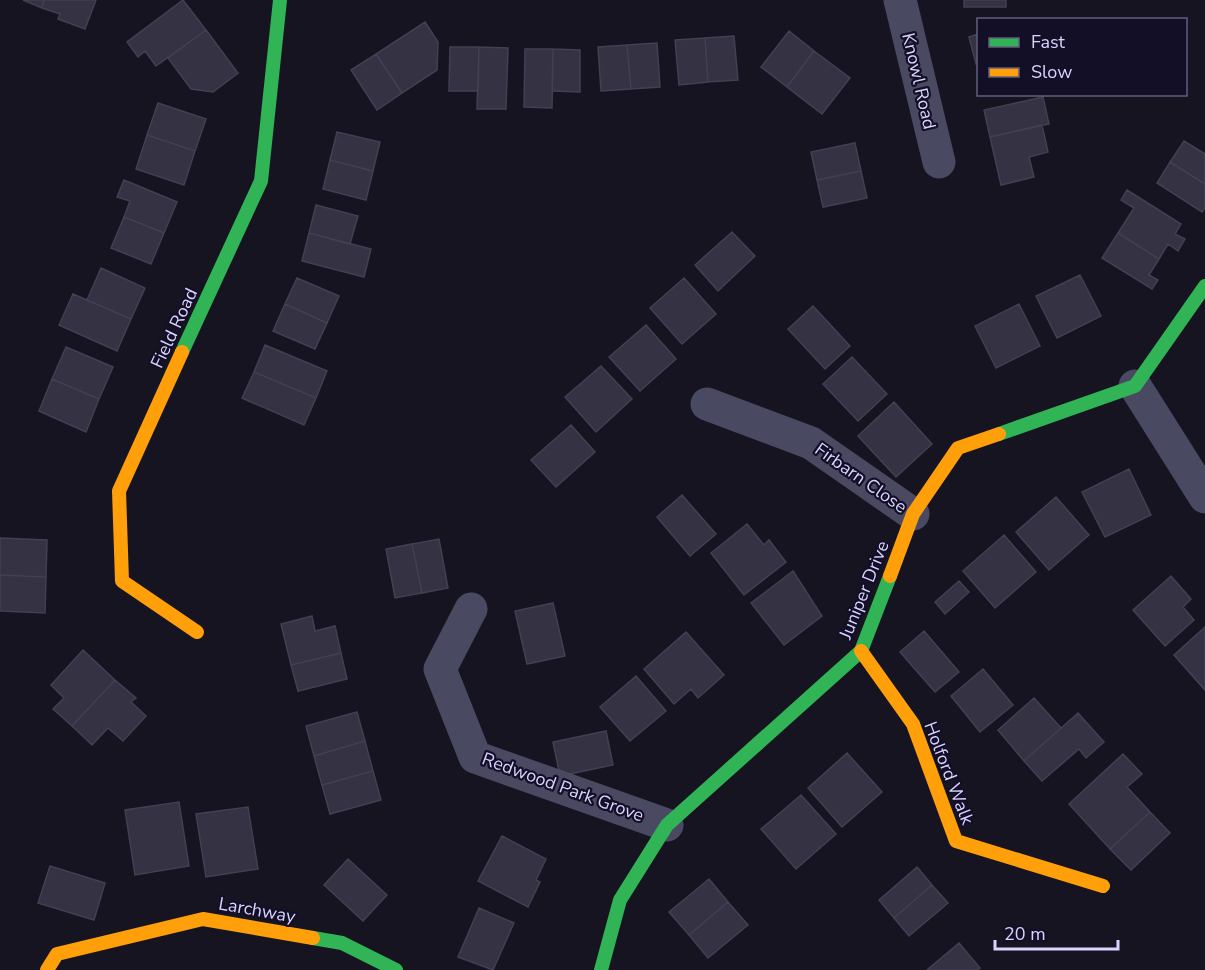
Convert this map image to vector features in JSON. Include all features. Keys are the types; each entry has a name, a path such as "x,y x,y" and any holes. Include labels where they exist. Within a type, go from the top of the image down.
{"street":[{"name":"Field Road","path":"197,633 122,581 119,491 261,181 280,0"},
{"name":"Knowl Road","path":"900,0 939,162"},
{"path":"1205,286 1135,386 1205,498"},
{"name":"Juniper Drive","path":"602,970 620,900 667,825 861,651 913,514 958,448 1135,386"},
{"name":"Firbarn Close","path":"707,404 811,443 913,514"},
{"name":"Redwood Park Grove","path":"471,609 440,669 475,757 667,825"},
{"name":"Holford Walk","path":"861,651 913,724 956,841 1103,886"},
{"name":"Larchway","path":"47,970 57,954 203,919 342,943 396,970"}],"building":[{"path":"23,0 44,0 42,8"},
{"path":"44,0 96,0 85,29 58,19 60,14 42,8"},
{"path":"183,0 206,30 156,66 145,51 138,57 127,42"},
{"path":"964,0 1006,0 1006,7 964,7"},
{"path":"425,22 438,42 437,70 402,93 376,54"},
{"path":"206,30 238,73 213,92 191,89 168,58"},
{"path":"789,31 814,51 787,87 761,67"},
{"path":"977,34 976,64 969,37"},
{"path":"734,36 738,80 708,82 705,38"},
{"path":"705,38 708,82 679,85 675,40"},
{"path":"657,43 660,87 631,89 627,45"},
{"path":"627,45 631,89 601,91 598,47"},
{"path":"450,47 479,47 478,91 449,91"},
{"path":"479,47 508,48 506,109 477,109"},
{"path":"525,49 553,49 552,108 524,107"},
{"path":"553,49 580,50 580,92 552,91"},
{"path":"814,51 850,78 822,114 787,87"},
{"path":"376,54 402,93 377,110 351,70"},
{"path":"1043,97 1049,124 990,137 984,110"},
{"path":"158,103 206,119 195,151 147,135"},
{"path":"1042,125 1048,152 1029,157 1034,177 1001,185 990,137"},
{"path":"337,132 380,142 373,171 330,160"},
{"path":"147,135 195,151 184,185 136,169"},
{"path":"1184,141 1205,154 1205,184 1170,162"},
{"path":"855,143 861,171 817,180 811,152"},
{"path":"330,160 373,171 366,200 323,189"},
{"path":"1170,162 1205,184 1205,208 1202,212 1157,183"},
{"path":"861,171 867,198 823,207 817,180"},
{"path":"124,180 177,202 164,233 124,217 130,201 117,197"},
{"path":"1127,190 1181,224 1175,234 1185,239 1178,251 1168,244 1159,259 1118,233 1134,208 1121,200"},
{"path":"316,205 358,216 350,244 309,233"},
{"path":"124,217 164,233 151,264 111,248"},
{"path":"732,232 755,256 718,291 695,265"},
{"path":"309,233 371,249 364,277 302,261"},
{"path":"1118,233 1159,259 1149,275 1158,280 1152,289 1102,258"},
{"path":"101,268 145,288 131,319 87,300"},
{"path":"1080,275 1101,316 1057,338 1036,296"},
{"path":"297,278 339,296 327,323 285,304"},
{"path":"684,278 716,314 682,344 650,308"},
{"path":"73,294 131,319 117,351 59,325"},
{"path":"285,304 327,323 315,349 273,331"},
{"path":"1019,304 1040,346 996,368 975,326"},
{"path":"813,306 850,346 825,369 788,329"},
{"path":"646,325 676,359 640,391 609,357"},
{"path":"265,345 327,371 316,398 254,372"},
{"path":"66,347 113,367 99,399 52,379"},
{"path":"852,357 887,394 858,421 823,384"},
{"path":"601,366 632,399 596,432 565,397"},
{"path":"254,372 316,398 304,425 242,398"},
{"path":"52,379 99,399 86,432 39,411"},
{"path":"894,402 932,444 896,477 858,436"},
{"path":"571,425 595,452 556,487 531,460"},
{"path":"1129,469 1151,515 1105,537 1082,492"},
{"path":"682,495 716,534 690,556 657,517"},
{"path":"1056,497 1089,535 1049,570 1016,532"},
{"path":"747,524 764,545 769,540 786,562 744,595 711,553"},
{"path":"1004,535 1036,572 995,608 963,571"},
{"path":"0,538 47,540 46,577 0,575"},
{"path":"439,539 448,588 422,593 412,544"},
{"path":"412,544 422,593 395,598 386,549"},
{"path":"793,571 822,616 784,645 751,603"},
{"path":"0,575 46,577 45,613 0,611"},
{"path":"1171,576 1191,599 1183,607 1194,620 1165,646 1133,610"},
{"path":"959,581 969,592 945,614 935,602"},
{"path":"553,603 565,656 527,664 515,611"},
{"path":"312,616 315,631 335,626 341,653 291,665 281,624"},
{"path":"1205,627 1205,690 1174,655"},
{"path":"924,631 959,672 935,692 900,652"},
{"path":"686,632 724,675 698,698 691,689 674,704 644,669"},
{"path":"83,650 115,680 72,726 53,709 64,698 51,685"},
{"path":"341,653 347,679 298,691 291,665"},
{"path":"983,669 1013,705 980,732 951,696"},
{"path":"636,676 666,711 630,741 600,707"},
{"path":"115,680 136,698 131,702 146,716 123,741 108,728 92,745 72,726"},
{"path":"1034,698 1061,728 1024,761 998,730"},
{"path":"357,712 365,741 314,756 306,726"},
{"path":"1078,713 1104,742 1086,758 1079,749 1042,781 1024,761"},
{"path":"606,731 613,765 560,776 553,742"},
{"path":"365,741 373,771 322,785 314,756"},
{"path":"847,753 882,792 842,827 808,788"},
{"path":"1123,754 1142,774 1127,787 1150,812 1110,849 1069,804"},
{"path":"373,771 381,800 330,814 322,785"},
{"path":"801,795 836,834 796,869 761,829"},
{"path":"179,802 189,866 135,875 125,810"},
{"path":"248,807 258,869 206,877 196,814"},
{"path":"1150,812 1170,833 1131,870 1110,849"},
{"path":"502,836 546,859 536,880 540,882 528,907 478,881"},
{"path":"348,859 387,895 363,921 324,885"},
{"path":"50,866 105,883 94,920 38,903"},
{"path":"917,867 932,885 894,918 879,900"},
{"path":"709,879 728,902 689,935 669,912"},
{"path":"932,885 948,903 909,936 894,918"},
{"path":"728,902 748,925 708,958 689,935"},
{"path":"479,908 514,923 493,970 458,957"},
{"path":"959,943 980,968 977,970 927,970"}],"traffic: fast":[{"path":"182,352 261,181 280,0"},
{"path":"999,434 1135,386 1205,286"},
{"path":"601,970 620,900 667,825 861,651 890,576"},
{"path":"313,938 342,943 396,970"}],"traffic: slow":[{"path":"182,352 119,491 122,581 197,632"},
{"path":"890,576 913,514 958,448 999,434"},
{"path":"861,651 913,724 956,841 1103,886"},
{"path":"47,970 57,954 203,919 313,938"}]}
